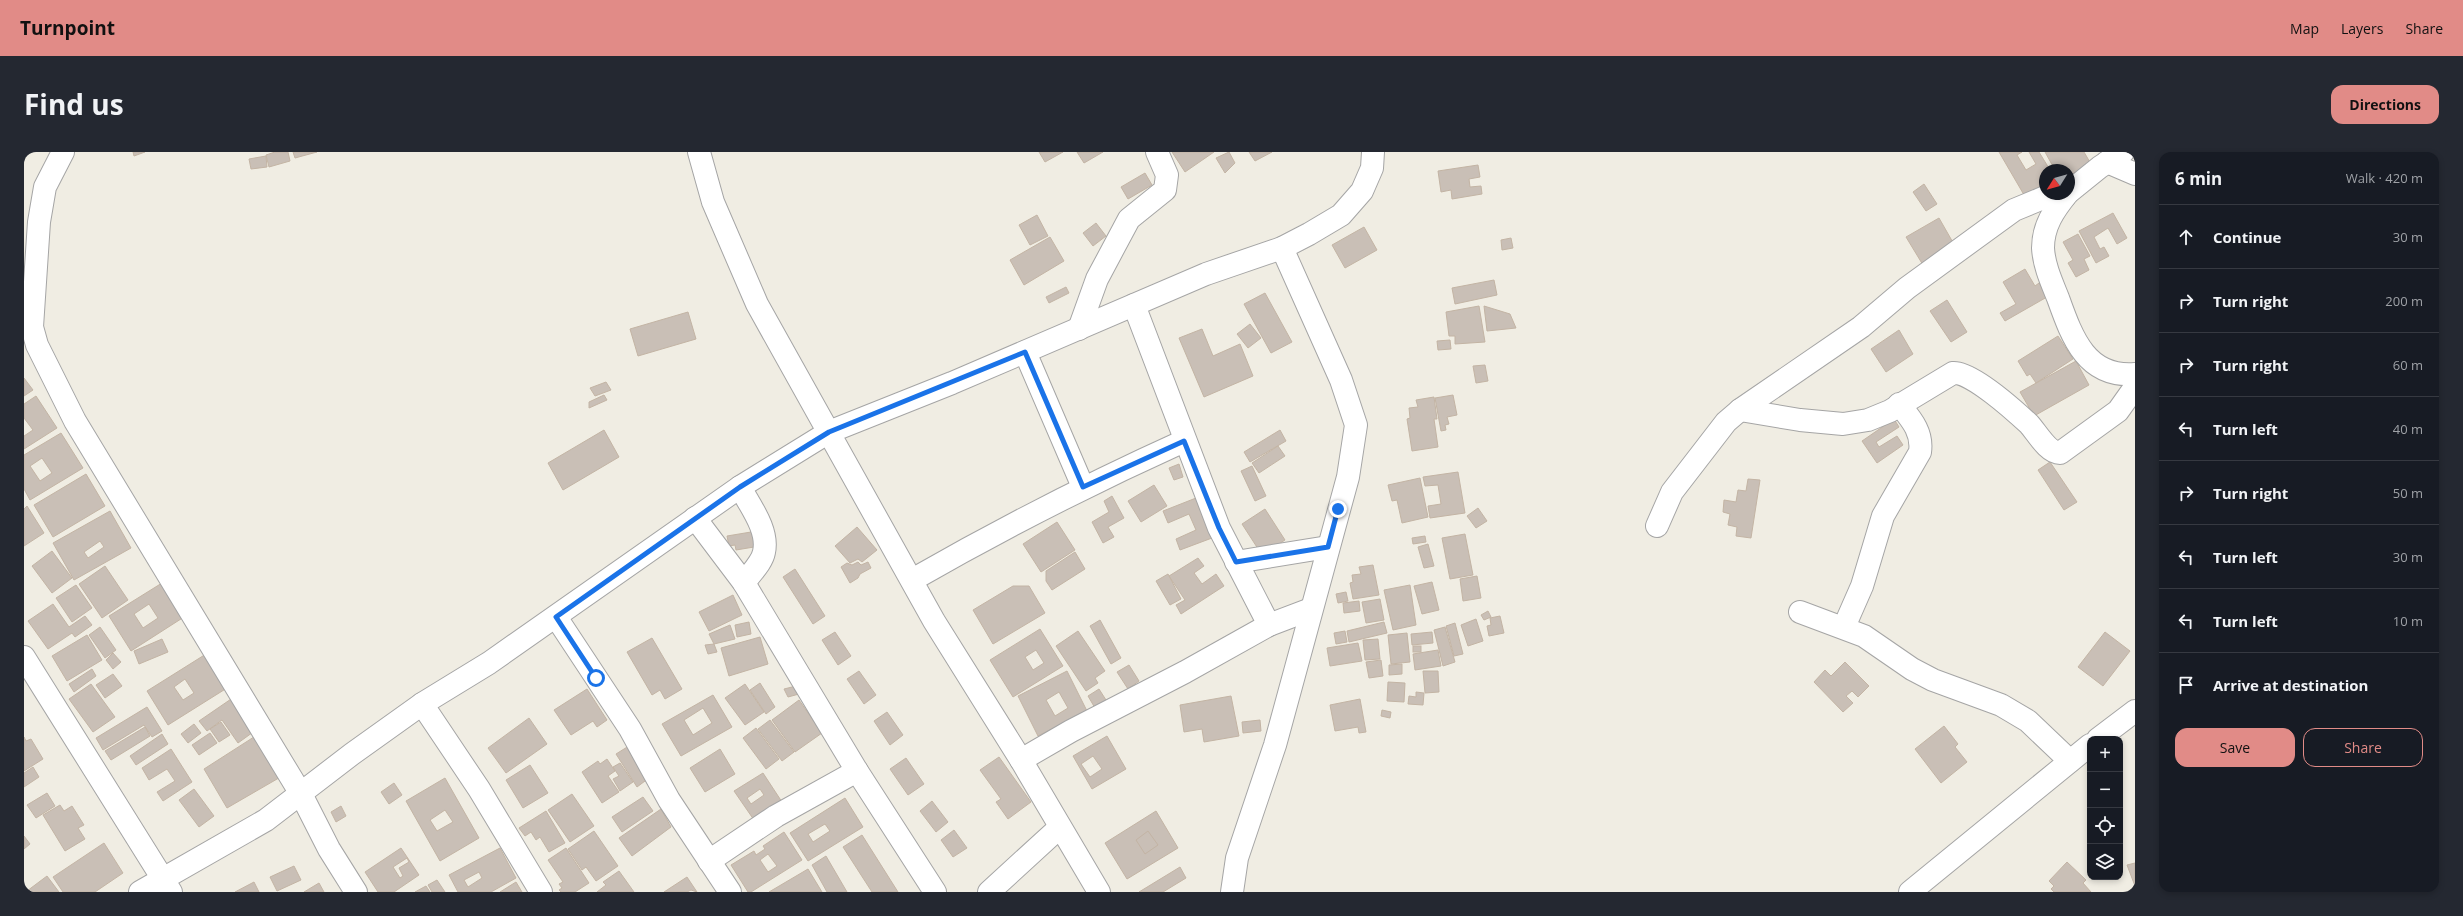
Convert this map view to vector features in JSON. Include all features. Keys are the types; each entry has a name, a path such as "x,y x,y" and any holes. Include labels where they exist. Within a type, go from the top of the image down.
{"street":[{"path":"63,152 45,187 28,328 75,421 301,794 326,843 356,892"},
{"path":"699,152 713,202 757,304 934,621 1021,760 1059,828 1099,892"},
{"path":"1078,329 1097,279 1129,219 1165,190 1167,175 1157,152"},
{"path":"140,892 166,886 266,820 352,754 422,704 489,663 740,487 829,432 1025,352 1221,268 1282,248 1328,224 1340,215 1362,191 1372,168 1373,152"},
{"path":"2075,188 2115,157 2135,174"},
{"path":"1657,526 1672,492 1726,422 1740,410 1861,327 1907,288 2014,210 2039,200"},
{"path":"2062,200 2051,214 2043,248 2046,265 2070,330 2077,345 2098,367 2109,373 2123,375 2135,374"},
{"path":"1232,892 1237,858 1275,745 1348,477 1356,425 1341,380 1282,248"},
{"path":"1134,305 1184,441 1219,528 1269,625"},
{"path":"1025,352 1083,487"},
{"path":"1740,410 1800,420 1843,424 1868,420 1900,404 1953,373 1963,373 1978,381 2027,423 2056,453 2068,448 2129,411 2135,387"},
{"path":"1844,627 1862,586 1884,516 1920,452 1922,441 1915,425 1900,404"},
{"path":"912,580 972,545 1083,487 1184,441"},
{"path":"740,487 760,523 765,538 764,553 744,583"},
{"path":"695,518 744,583 857,771 935,892"},
{"path":"1236,562 1328,547"},
{"path":"1021,760 1071,731 1185,672 1269,625 1311,609"},
{"path":"1800,612 1844,627 1864,636 1912,669 1933,680 2000,705 2028,720 2070,761"},
{"path":"556,617 630,729 669,800 730,892"},
{"path":"24,657 166,886"},
{"path":"422,704 479,789 541,892"},
{"path":"2102,736 2135,711"},
{"path":"1910,892 2087,747"},
{"path":"709,861 776,816 857,771"},
{"path":"988,892 1059,828"}],"building":[{"path":"133,152 145,152 134,156"},
{"path":"275,152 288,152 290,161 269,167 266,155"},
{"path":"293,152 317,152 295,158"},
{"path":"1039,152 1063,152 1045,162"},
{"path":"1077,152 1103,152 1084,163"},
{"path":"1172,152 1214,152 1185,172"},
{"path":"1229,152 1235,163 1225,173 1216,158"},
{"path":"1249,152 1272,152 1255,161"},
{"path":"1999,152 2022,152 2017,155 2026,170 2036,164 2029,152 2039,152 2046,164 2039,164 2039,193 2027,200"},
{"path":"2045,152 2084,152 2091,164 2075,173 2075,164 2052,164"},
{"path":"266,156 267,167 251,169 249,159"},
{"path":"1478,165 1480,177 1469,179 1470,187 1481,186 1482,194 1452,199 1451,190 1441,192 1438,171"},
{"path":"1145,173 1152,185 1128,199 1121,187"},
{"path":"1924,184 1937,204 1926,211 1913,192"},
{"path":"2113,213 2127,238 2117,244 2108,228 2094,237 2100,249 2104,247 2109,256 2096,263 2079,231"},
{"path":"1037,215 1048,236 1030,245 1019,225"},
{"path":"1939,218 1955,246 1923,265 1906,237"},
{"path":"1096,223 1106,236 1093,246 1083,233"},
{"path":"1364,227 1377,250 1345,268 1332,245"},
{"path":"2078,234 2090,256 2084,259 2089,270 2076,277 2068,263 2073,260 2063,242"},
{"path":"1050,237 1064,261 1024,285 1010,260"},
{"path":"1511,238 1513,248 1502,250 1501,240"},
{"path":"2025,269 2035,286 2039,283 2047,297 2005,321 2000,313 2016,304 2003,282"},
{"path":"1494,280 1497,295 1455,304 1452,288"},
{"path":"1066,287 1069,293 1049,303 1046,297"},
{"path":"1265,293 1292,342 1271,353 1244,304"},
{"path":"1947,300 1967,332 1951,342 1930,311"},
{"path":"1479,306 1485,342 1455,344 1455,336 1449,336 1446,312"},
{"path":"1484,306 1510,314 1516,328 1487,331"},
{"path":"688,312 696,339 638,356 630,329"},
{"path":"1250,324 1261,338 1248,348 1237,334"},
{"path":"1202,329 1213,356 1240,344 1253,376 1204,397 1179,338"},
{"path":"1899,330 1913,354 1886,372 1871,349"},
{"path":"2058,336 2073,359 2036,383 2030,374 2027,376 2018,361"},
{"path":"1450,340 1451,349 1438,350 1437,341"},
{"path":"2076,361 2089,385 2034,416 2020,392"},
{"path":"1485,365 1488,381 1476,383 1473,366"},
{"path":"24,378 33,390 24,396"},
{"path":"606,382 611,390 595,396 590,388"},
{"path":"604,395 607,400 589,408 589,402"},
{"path":"1453,395 1457,415 1447,417 1449,424 1445,425 1446,430 1441,431 1435,398"},
{"path":"36,396 57,428 24,449 24,436 33,430 24,418 24,404"},
{"path":"1434,397 1437,419 1434,419 1438,447 1412,451 1407,419 1410,418 1409,408 1418,407 1416,400"},
{"path":"1894,419 1899,427 1876,442 1879,447 1897,436 1903,445 1877,463 1862,441"},
{"path":"604,430 619,457 563,490 548,463"},
{"path":"1280,430 1286,441 1250,462 1244,452"},
{"path":"61,433 83,468 30,500 24,489 24,455","holes":["42,458 52,473 40,481 30,466"]},
{"path":"1278,446 1285,456 1259,473 1252,463"},
{"path":"2050,462 2077,502 2064,510 2038,470"},
{"path":"1179,464 1183,477 1174,480 1169,468"},
{"path":"1252,466 1266,496 1255,501 1241,471"},
{"path":"1458,472 1465,513 1430,518 1428,506 1441,504 1438,485 1425,486 1423,477"},
{"path":"86,474 105,506 53,537 34,505"},
{"path":"1420,478 1428,517 1402,523 1397,500 1392,501 1388,485"},
{"path":"1748,479 1760,480 1751,538 1736,536 1737,527 1728,525 1730,514 1723,512 1724,500 1736,502 1738,490 1746,491"},
{"path":"1154,485 1167,506 1141,522 1128,501"},
{"path":"1112,496 1124,518 1108,527 1114,537 1103,543 1092,522 1109,512 1104,501"},
{"path":"1196,498 1212,538 1180,550 1176,539 1196,530 1189,514 1168,523 1163,511"},
{"path":"27,506 44,533 24,546 24,509"},
{"path":"1478,508 1487,521 1476,528 1467,516"},
{"path":"1265,509 1285,540 1262,555 1242,524"},
{"path":"110,511 131,548 74,580 53,543","holes":["100,541 104,547 88,558 84,552"]},
{"path":"1057,522 1075,550 1041,572 1023,544"},
{"path":"857,527 877,550 862,562 858,559 850,563 835,546"},
{"path":"757,531 760,546 736,550 735,545 729,546 727,536"},
{"path":"1465,534 1473,575 1450,579 1442,538"},
{"path":"1425,536 1426,542 1413,544 1412,538"},
{"path":"1428,544 1434,566 1424,568 1418,547"},
{"path":"52,551 72,578 52,593 32,566"},
{"path":"1075,552 1085,569 1052,590 1046,581 1046,571"},
{"path":"1198,558 1204,566 1194,573 1202,584 1216,574 1224,586 1181,614 1176,605 1185,600 1169,576"},
{"path":"858,562 861,565 868,562 871,568 860,574 858,578 850,583 841,567 847,563 852,565"},
{"path":"1373,565 1379,595 1353,599 1350,583 1353,582 1352,575 1361,574 1359,567"},
{"path":"105,566 128,600 102,618 79,584"},
{"path":"795,569 825,616 813,624 783,577"},
{"path":"1168,574 1181,599 1170,605 1156,581"},
{"path":"1477,576 1481,598 1463,601 1460,579"},
{"path":"1432,582 1439,610 1422,614 1414,586"},
{"path":"162,583 184,617 131,651 109,616","holes":["149,604 158,618 143,628 134,614"]},
{"path":"76,585 92,608 72,622 56,598"},
{"path":"1410,585 1416,625 1393,630 1384,590"},
{"path":"1013,586 1029,586 1045,613 993,644 973,610"},
{"path":"1346,592 1348,601 1338,603 1336,594"},
{"path":"733,595 742,615 709,631 699,612"},
{"path":"1380,599 1384,620 1366,623 1362,602"},
{"path":"1359,601 1360,611 1344,613 1343,603"},
{"path":"53,604 69,627 85,616 92,625 75,637 72,633 48,649 28,621"},
{"path":"1488,611 1491,617 1484,620 1481,615"},
{"path":"1500,616 1504,633 1489,636 1487,626 1491,625 1490,618"},
{"path":"1476,619 1483,641 1468,646 1461,625"},
{"path":"1100,620 1121,658 1111,664 1090,626"},
{"path":"749,622 751,634 737,637 735,625"},
{"path":"1384,622 1387,633 1349,642 1347,631"},
{"path":"1455,623 1463,654 1454,656 1446,626"},
{"path":"730,625 735,639 714,644 709,634"},
{"path":"100,627 116,650 105,658 89,635"},
{"path":"1445,627 1455,662 1443,666 1434,630"},
{"path":"1040,629 1063,666 1013,697 990,660","holes":["1036,650 1044,663 1033,670 1025,657"]},
{"path":"1078,631 1105,671 1095,678 1098,683 1086,691 1056,646"},
{"path":"1345,631 1347,642 1336,644 1334,633"},
{"path":"835,632 851,656 838,665 822,640"},
{"path":"1432,632 1433,643 1412,645 1411,634"},
{"path":"2105,632 2130,651 2103,686 2078,667"},
{"path":"1407,633 1410,662 1391,664 1388,635"},
{"path":"87,635 102,660 67,681 52,656"},
{"path":"760,637 768,664 729,676 721,648"},
{"path":"652,638 682,689 665,699 660,690 652,695 627,652"},
{"path":"162,639 168,652 139,664 134,651"},
{"path":"1378,639 1380,659 1365,660 1363,640"},
{"path":"1358,643 1362,661 1330,666 1327,648"},
{"path":"714,644 717,652 708,654 705,645"},
{"path":"1413,646 1421,646 1421,652 1413,652"},
{"path":"1438,650 1441,666 1415,670 1413,654"},
{"path":"113,653 121,662 113,669 106,660"},
{"path":"206,654 227,688 168,725 147,691","holes":["185,679 194,693 183,700 174,687"]},
{"path":"1381,660 1383,676 1369,678 1366,662"},
{"path":"1845,662 1869,686 1858,697 1852,691 1846,696 1853,703 1843,712 1814,682 1825,670 1831,676"},
{"path":"1402,664 1402,674 1389,675 1389,665"},
{"path":"1129,665 1139,681 1128,689 1117,672"},
{"path":"92,669 96,676 74,692 69,684"},
{"path":"859,671 876,695 864,704 847,679"},
{"path":"1067,671 1087,711 1038,736 1018,696","holes":["1059,692 1068,708 1055,716 1046,700"]},
{"path":"1423,671 1438,671 1439,692 1425,693"},
{"path":"113,674 122,686 105,698 96,685"},
{"path":"1388,682 1405,683 1404,702 1387,701"},
{"path":"760,683 775,707 766,714 750,690"},
{"path":"91,684 115,717 93,732 69,699"},
{"path":"745,684 764,712 745,725 725,698"},
{"path":"796,686 799,694 788,697 784,689"},
{"path":"587,689 607,720 597,727 593,721 571,735 554,710"},
{"path":"1099,689 1106,700 1095,708 1088,696"},
{"path":"1416,692 1424,693 1423,705 1408,704 1409,696 1416,697"},
{"path":"713,695 732,727 681,756 662,724","holes":["703,708 712,723 693,735 684,720"]},
{"path":"1231,696 1239,736 1204,742 1202,729 1184,732 1180,705"},
{"path":"234,697 256,730 238,743 222,720 207,731 199,721"},
{"path":"1360,699 1366,732 1359,733 1358,727 1335,731 1330,705"},
{"path":"799,700 822,733 795,752 772,720"},
{"path":"147,707 162,731 152,737 144,725 103,750 96,738"},
{"path":"1382,710 1391,712 1390,718 1381,716"},
{"path":"887,712 903,735 890,745 874,721"},
{"path":"529,718 547,744 506,773 488,748"},
{"path":"770,720 794,752 782,761 758,729"},
{"path":"1260,720 1261,731 1243,733 1242,722"},
{"path":"221,722 230,735 219,742 210,729"},
{"path":"194,724 201,733 188,743 181,734"},
{"path":"1944,726 1958,744 1955,747 1967,762 1941,783 1915,749"},
{"path":"145,727 150,736 111,760 105,751"},
{"path":"756,728 779,759 766,769 743,738"},
{"path":"210,733 217,743 199,755 192,745"},
{"path":"162,734 168,744 136,765 130,756"},
{"path":"257,735 284,775 227,808 204,769"},
{"path":"1107,736 1126,769 1092,789 1073,756","holes":["1093,756 1102,769 1090,777 1081,764"]},
{"path":"24,737 26,741 31,739 43,759 24,771"},
{"path":"632,744 653,775 637,787 616,754"},
{"path":"171,749 192,782 163,801 157,792 175,781 167,769 149,780 142,768"},
{"path":"720,749 735,774 705,792 690,768"},
{"path":"999,757 1031,802 1008,819 996,802 1001,799 980,770"},
{"path":"906,758 924,784 908,795 890,769"},
{"path":"607,759 615,771 608,776 619,792 602,803 582,772 598,761 600,764"},
{"path":"620,763 633,782 620,791 613,779 619,776 613,767"},
{"path":"530,765 548,793 523,808 506,780"},
{"path":"33,767 39,777 24,787 24,773"},
{"path":"763,773 782,802 754,820 734,791","holes":["760,789 764,795 751,804 747,798"]},
{"path":"445,778 479,838 440,861 406,801","holes":["445,810 453,822 437,831 430,820"]},
{"path":"394,783 402,795 389,804 381,792"},
{"path":"194,789 214,816 199,827 179,800"},
{"path":"47,793 55,806 36,818 27,805"},
{"path":"572,794 594,826 570,842 548,810"},
{"path":"643,797 653,811 622,832 612,817"},
{"path":"845,798 863,827 808,861 790,833","holes":["825,824 830,831 813,842 808,834"]},
{"path":"932,801 948,822 936,832 920,811"},
{"path":"60,805 64,811 72,806 84,825 78,828 85,839 65,851 43,815"},
{"path":"341,806 346,816 336,822 331,812"},
{"path":"661,809 671,827 632,856 619,838"},
{"path":"546,811 565,843 549,852 540,837 536,840 531,832 525,836 519,828"},
{"path":"1156,811 1178,848 1127,879 1105,843"},
{"path":"954,830 967,848 953,857 941,840"},
{"path":"594,831 618,866 596,881 586,867 582,870 568,849"},
{"path":"1148,831 1158,845 1145,854 1136,840"},
{"path":"784,832 802,860 751,892 748,892 731,865 754,851 756,855 765,849 763,846","holes":["768,854 777,866 768,872 760,860"]},
{"path":"862,835 898,892 872,892 843,847"},
{"path":"24,836 30,844 24,849"},
{"path":"104,843 123,873 95,892 63,892 53,877"},
{"path":"401,848 419,875 394,892 378,892 365,872","holes":["407,858 409,862 399,868 403,876 400,878 393,867"]},
{"path":"500,848 516,878 491,892 458,892 449,875","holes":["479,872 482,878 468,887 464,880"]},
{"path":"566,848 589,883 575,892 561,892 559,890 562,888 559,884 563,882 548,860"},
{"path":"826,856 847,892 827,892 812,865"},
{"path":"2067,862 2086,880 2083,883 2091,892 2054,892 2051,889 2054,886 2049,881"},
{"path":"2135,863 2135,886 2127,865"},
{"path":"294,866 301,880 277,891 270,877"},
{"path":"1180,867 1186,878 1163,892 1139,892"},
{"path":"808,869 822,892 769,892"},
{"path":"619,871 634,892 597,892 606,885 603,882"},
{"path":"47,876 59,892 27,891"},
{"path":"687,877 697,892 691,890 687,892 664,892"},
{"path":"437,880 445,892 432,892 428,885"},
{"path":"254,882 259,892 235,892"},
{"path":"516,882 522,892 500,892"},
{"path":"319,883 324,892 304,892"},
{"path":"426,886 430,892 415,892"}],"route":[{"path":"596,678 556,617 740,487 829,432 1025,352 1083,487 1184,441 1224,540 1236,562 1296,554 1328,547 1338,509"}]}
